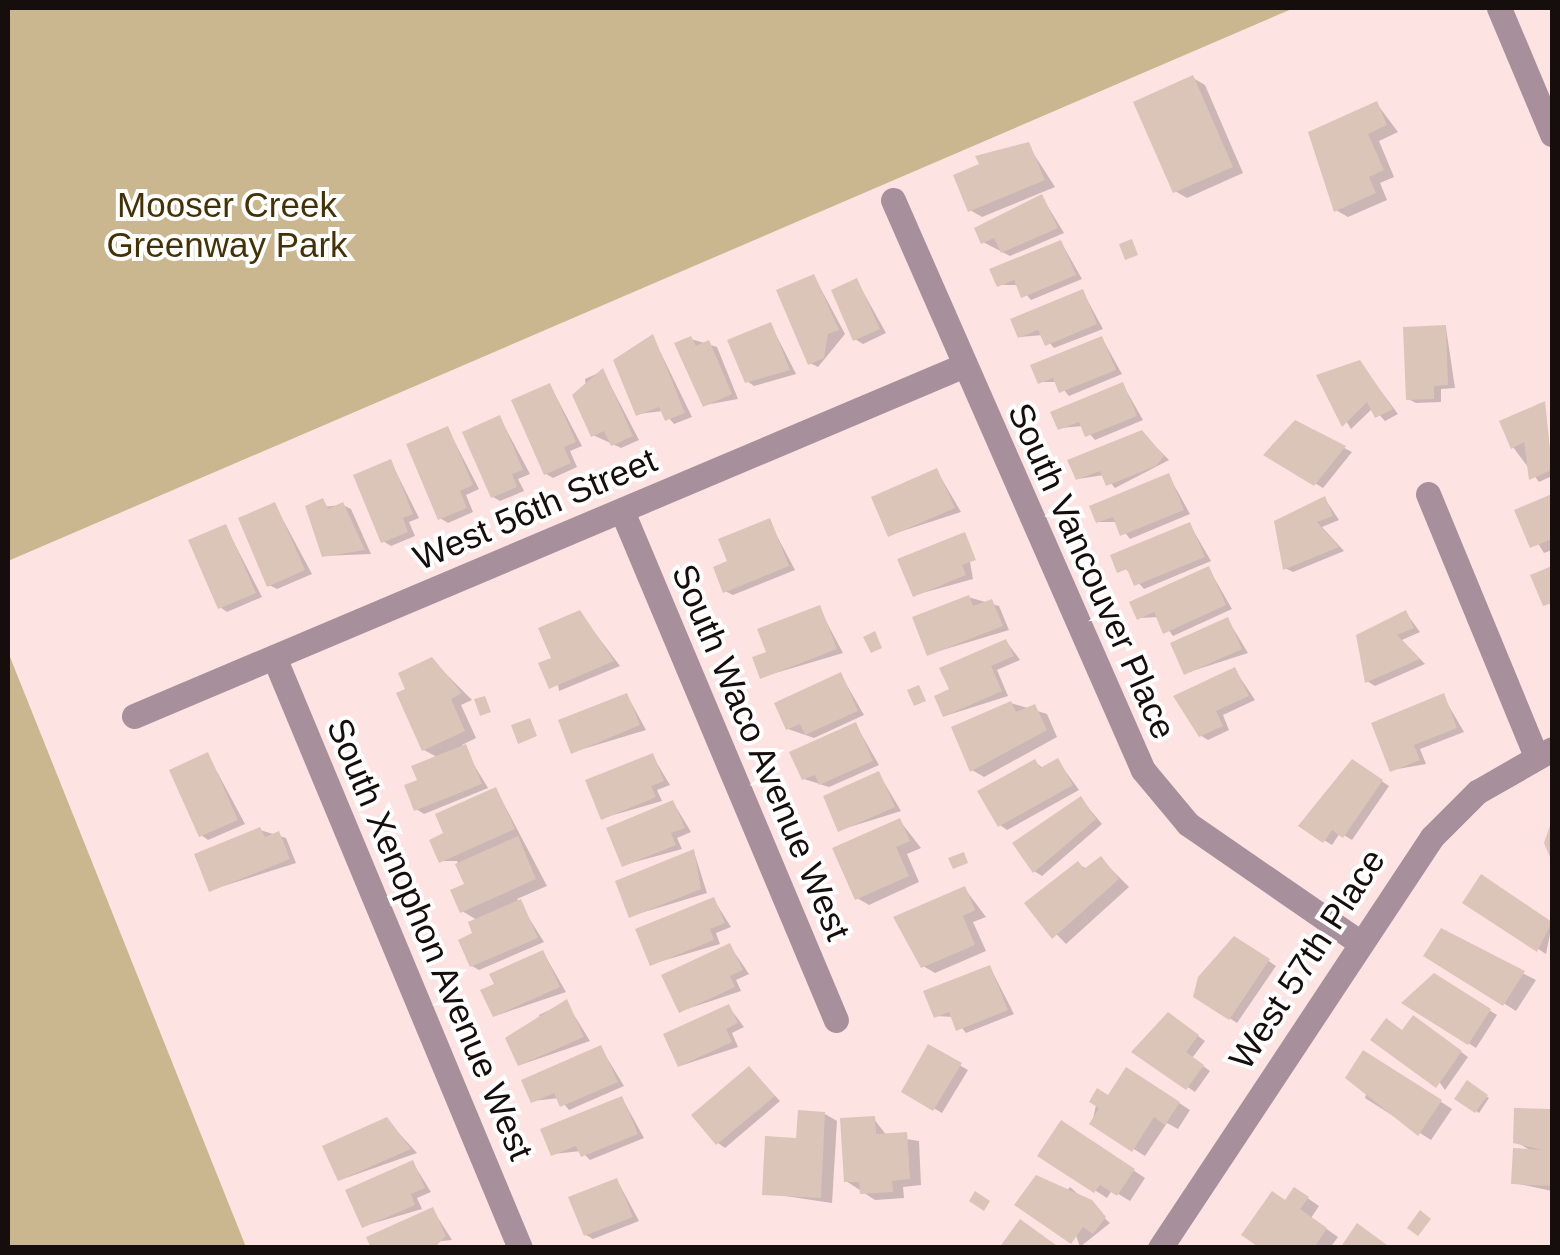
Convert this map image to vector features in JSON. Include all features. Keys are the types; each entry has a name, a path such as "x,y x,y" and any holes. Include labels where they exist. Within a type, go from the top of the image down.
{"street":[{"path":"1499,8 1552,134"},
{"name":"South Vancouver Place","path":"892,200 1116,726 1146,776 1188,824 1359,942"},
{"name":"West 56th Street","path":"134,716 962,366"},
{"path":"1428,494 1544,753"},
{"name":"South Waco Avenue West","path":"622,510 836,1020"},
{"name":"South Xenophon Avenue West","path":"274,658 520,1248"},
{"name":"West 57th Place","path":"1160,1248 1359,942 1451,814 1544,753"}],"green space":[{"name":"Mooser Creek Greenway Park","path":"8,8 1294,8 8,561"},
{"path":"8,652 246,1247 8,1247"}],"building":[{"path":"1193,75 1233,167 1173,193 1133,102"},
{"path":"1377,101 1387,125 1368,134 1384,170 1369,177 1376,193 1334,212 1308,132"},
{"path":"1029,142 1045,180 968,212 953,175 979,164 975,156"},
{"path":"1042,194 1058,228 1001,253 994,238 981,244 974,228"},
{"path":"1132,239 1138,255 1125,260 1119,244"},
{"path":"1061,240 1076,275 1021,298 1014,280 997,287 989,269"},
{"path":"814,274 839,330 828,334 824,358 808,365 776,290"},
{"path":"857,278 880,329 853,341 831,290"},
{"path":"1083,289 1097,324 1045,346 1038,330 1018,338 1010,319"},
{"path":"771,322 790,370 745,383 727,340"},
{"path":"1446,325 1448,385 1434,386 1434,399 1406,400 1403,327"},
{"path":"653,334 685,413 665,421 659,407 636,416 613,360"},
{"path":"691,336 696,346 709,340 732,394 703,407 674,343"},
{"path":"1102,336 1116,370 1059,393 1053,378 1038,384 1030,365"},
{"path":"1360,360 1393,409 1375,418 1367,402 1342,427 1316,375"},
{"path":"603,368 633,436 611,446 604,431 591,437 572,395"},
{"path":"1123,382 1137,416 1085,437 1079,422 1058,430 1050,412"},
{"path":"550,383 576,442 564,447 571,463 544,475 511,400"},
{"path":"1545,401 1552,470 1529,480 1524,442 1511,449 1499,421"},
{"path":"500,415 523,470 512,474 517,487 491,498 462,432"},
{"path":"1295,420 1346,446 1314,486 1263,455"},
{"path":"448,426 473,485 460,491 467,508 438,520 406,444"},
{"path":"1142,430 1164,456 1156,466 1106,486 1100,471 1076,480 1067,460"},
{"path":"391,459 413,514 403,518 408,532 381,543 353,475"},
{"path":"937,468 955,508 888,537 871,497"},
{"path":"1169,473 1184,510 1120,536 1113,517 1096,523 1089,506"},
{"path":"1552,494 1552,539 1530,548 1514,510"},
{"path":"1325,496 1333,516 1317,522 1339,547 1283,570 1274,521"},
{"path":"323,498 328,509 343,502 365,550 322,557 305,506"},
{"path":"275,502 305,570 267,587 238,518"},
{"path":"770,518 789,566 723,593 713,567 727,561 718,539"},
{"path":"1190,522 1205,557 1134,586 1127,569 1117,573 1110,555"},
{"path":"226,524 256,593 218,609 188,540"},
{"path":"965,532 976,560 962,565 966,575 913,597 897,559"},
{"path":"1209,566 1226,605 1163,634 1154,612 1137,620 1129,602"},
{"path":"1552,566 1552,603 1543,606 1530,575"},
{"path":"969,595 973,606 992,599 1003,626 927,656 912,617"},
{"path":"820,605 837,649 760,679 752,657 766,652 757,629"},
{"path":"580,610 614,661 549,689 538,663 551,658 538,628"},
{"path":"1406,610 1414,628 1397,635 1420,659 1365,683 1356,635"},
{"path":"1228,617 1242,649 1184,675 1170,643"},
{"path":"875,631 882,648 871,653 863,637"},
{"path":"1006,639 1014,656 991,666 1002,691 943,717 934,696 949,689 939,668"},
{"path":"432,657 462,693 451,699 465,731 422,751 396,693 405,689 398,673"},
{"path":"1235,667 1249,696 1216,711 1223,726 1199,737 1173,696"},
{"path":"841,672 858,711 805,735 800,724 786,730 774,703"},
{"path":"919,685 926,701 914,706 907,690"},
{"path":"627,693 640,725 571,754 558,720"},
{"path":"1444,693 1457,728 1414,745 1420,760 1390,772 1371,723"},
{"path":"485,696 491,712 480,716 474,699"},
{"path":"1011,701 1016,712 1035,704 1047,730 970,772 951,727"},
{"path":"530,718 537,736 518,744 511,725"},
{"path":"856,722 873,761 819,785 815,775 802,780 789,752"},
{"path":"466,744 482,784 414,811 404,785 417,780 411,766"},
{"path":"208,752 238,820 199,837 169,770"},
{"path":"653,753 664,781 651,786 656,797 601,820 585,780"},
{"path":"1058,758 1073,785 998,827 977,791 1035,759 1040,768"},
{"path":"1352,759 1383,780 1343,838 1332,830 1323,843 1298,826"},
{"path":"879,771 895,807 838,832 823,796"},
{"path":"496,787 515,829 439,863 429,840 443,833 435,814"},
{"path":"1081,796 1096,819 1033,873 1012,843"},
{"path":"673,800 685,828 671,833 676,845 622,867 606,828"},
{"path":"900,818 910,841 896,847 909,876 855,900 832,848"},
{"path":"1552,820 1552,862 1544,843"},
{"path":"260,827 265,837 279,831 290,859 209,892 194,854"},
{"path":"518,836 536,879 460,913 450,890 464,884 455,864"},
{"path":"694,849 701,889 629,918 615,881"},
{"path":"964,852 968,863 953,869 948,858"},
{"path":"1101,856 1119,879 1052,939 1024,903 1078,861 1084,869"},
{"path":"1481,874 1552,922 1537,952 1462,903"},
{"path":"965,886 975,910 963,916 975,945 921,968 893,917"},
{"path":"714,897 725,923 710,929 714,940 650,966 635,929"},
{"path":"521,899 538,938 470,967 458,940 472,933 468,922"},
{"path":"1441,928 1525,971 1503,1006 1423,956"},
{"path":"1234,936 1270,959 1229,1020 1193,997 1198,977"},
{"path":"730,943 743,970 730,976 735,987 679,1013 661,975"},
{"path":"543,950 560,987 493,1017 480,990 494,984 489,974"},
{"path":"990,965 1008,1010 956,1031 949,1012 934,1018 923,991"},
{"path":"1434,973 1491,1009 1468,1045 1401,1003"},
{"path":"567,999 584,1037 518,1066 505,1038"},
{"path":"729,1004 738,1023 726,1029 732,1042 678,1067 663,1034"},
{"path":"1168,1012 1199,1035 1186,1052 1204,1065 1186,1090 1131,1052"},
{"path":"1413,1015 1462,1051 1436,1088 1370,1040 1386,1018 1402,1030"},
{"path":"928,1044 962,1063 933,1111 901,1092"},
{"path":"601,1045 618,1082 560,1107 554,1093 531,1103 521,1080"},
{"path":"1363,1050 1442,1100 1418,1136 1345,1078"},
{"path":"749,1066 775,1096 716,1145 691,1115"},
{"path":"1126,1067 1180,1102 1165,1125 1154,1117 1132,1152 1089,1124 1099,1108 1089,1102 1097,1088 1108,1095"},
{"path":"1467,1080 1488,1095 1475,1113 1454,1099"},
{"path":"622,1096 638,1134 581,1157 576,1146 551,1156 540,1129"},
{"path":"1514,1108 1552,1109 1552,1186 1511,1184 1513,1148 1543,1150 1513,1143"},
{"path":"798,1110 825,1112 821,1198 762,1195 765,1136 796,1138"},
{"path":"875,1116 876,1134 907,1132 910,1179 892,1181 893,1192 860,1194 859,1182 844,1182 840,1118"},
{"path":"387,1117 411,1149 338,1181 322,1146"},
{"path":"1061,1120 1135,1169 1117,1196 1100,1185 1094,1193 1037,1156"},
{"path":"413,1160 425,1188 411,1194 415,1205 362,1228 345,1190"},
{"path":"1036,1175 1092,1200 1106,1217 1093,1234 1083,1227 1071,1244 1014,1205"},
{"path":"617,1178 633,1217 584,1236 568,1197"},
{"path":"1294,1187 1309,1197 1300,1209 1327,1228 1314,1248 1260,1248 1241,1235 1272,1191 1285,1200"},
{"path":"975,1191 990,1201 984,1211 969,1201"},
{"path":"433,1207 446,1236 434,1248 371,1248 366,1237"},
{"path":"1420,1210 1431,1219 1418,1236 1407,1228"},
{"path":"1020,1219 1060,1248 999,1248"},
{"path":"1357,1223 1391,1248 1340,1248"}]}
